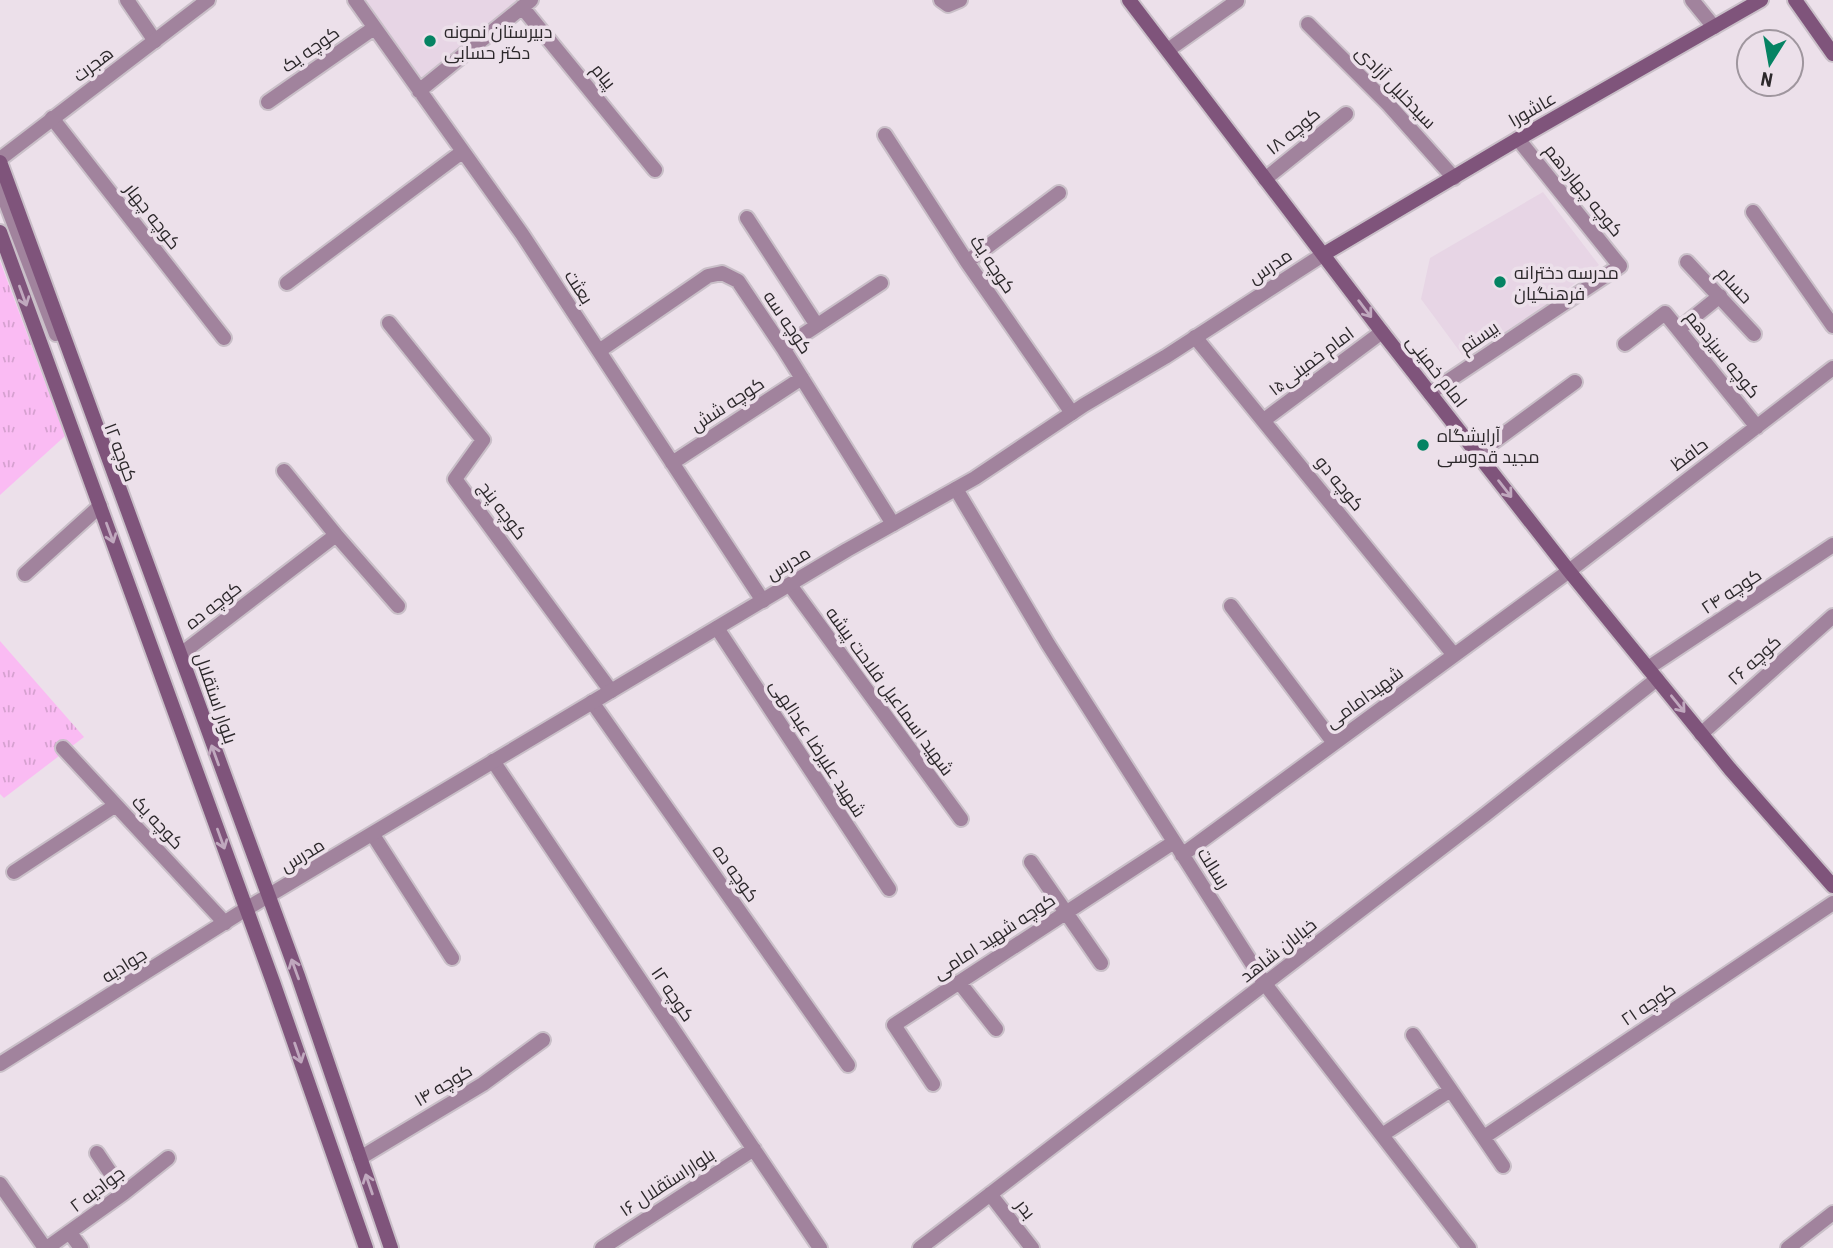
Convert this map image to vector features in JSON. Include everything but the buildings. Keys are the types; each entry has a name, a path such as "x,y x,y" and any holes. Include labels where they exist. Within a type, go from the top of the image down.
{"main road":[{"name":"امام خمینی","path":"1129,0 1382,332 1569,570 1702,734 1832,882"},
{"name":"عاشورا","path":"1324,254 1761,0"},
{"path":"1795,0 1833,54"},
{"name":"بلوار استقلال","path":"0,161 181,654 391,1248"},
{"path":"0,232 366,1248"}],"street":[{"path":"127,0 155,41"},
{"name":"هجرت","path":"0,161 52,118 208,0"},
{"name":"بعثت","path":"355,0 522,234 763,601"},
{"path":"941,0 948,5 960,0"},
{"path":"1692,0 1714,27"},
{"path":"1168,50 1237,1"},
{"path":"419,92 526,4"},
{"name":"پیام","path":"526,4 656,170"},
{"name":"سیدخلیل آزادی","path":"1308,24 1389,105 1454,178"},
{"name":"کوچه یک","path":"268,102 374,28"},
{"name":"کوچه ۱۸","path":"1265,179 1346,114"},
{"name":"کوچه چهار","path":"52,118 224,338"},
{"name":"کوچه یک","path":"885,135 967,262 1072,413"},
{"name":"کوچه چهاردهم","path":"1518,139 1620,266"},
{"path":"287,283 462,152"},
{"name":"کوچه ۱۲","path":"0,187 206,731"},
{"path":"967,262 1059,193"},
{"path":"1753,212 1833,326"},
{"path":"747,218 816,324"},
{"name":"مدرس","path":"268,898 592,702 956,489 1324,254"},
{"name":"حسام","path":"1687,262 1754,334"},
{"name":"بیستم","path":"1430,393 1620,266"},
{"name":"کوچه سه","path":"599,351 708,276 722,273 738,281 893,524"},
{"path":"783,348 881,283"},
{"path":"1679,329 1720,296"},
{"name":"کوچه سیزدهم","path":"1625,344 1665,313 1757,427"},
{"name":"کوچه پنج","path":"389,323 483,440 455,480 611,691"},
{"name":"امام خمینی۱۵","path":"1264,420 1382,332"},
{"name":"کوچه دو","path":"1195,337 1454,655"},
{"name":"حافظ","path":"1569,570 1833,368"},
{"name":"کوچه شش","path":"672,463 802,378"},
{"path":"1477,454 1575,382"},
{"path":"284,471 335,535 398,606"},
{"name":"رسالت","path":"956,489 1048,644 1265,984 1469,1248"},
{"path":"25,574 100,506"},
{"name":"کوچه ده","path":"181,654 335,535"},
{"name":"کوچه ۲۴","path":"1653,674 1833,545"},
{"name":"شهیدامامی","path":"1182,855 1569,570"},
{"name":"شهید اسماعیل فلاحت پیشه","path":"790,585 961,819"},
{"path":"1231,606 1334,743"},
{"name":"کوچه ۲۶","path":"1702,734 1833,616"},
{"name":"شهید علیرضا عبدالهی","path":"717,628 889,888"},
{"name":"خیابان شاهد","path":"920,1248 1265,984 1653,674"},
{"name":"کوچه ده","path":"592,702 848,1065"},
{"name":"کوچه یک","path":"63,748 225,923"},
{"name":"کوچه ۱۲","path":"493,761 820,1248"},
{"path":"14,872 116,805"},
{"path":"373,835 452,958"},
{"name":"کوچه شهید امامی","path":"933,1084 894,1025 1174,842"},
{"path":"1031,862 1101,963"},
{"name":"جوادیه","path":"0,1064 246,909 268,898"},
{"name":"کوچه ۲۱","path":"1484,1137 1833,903"},
{"path":"959,982 996,1029"},
{"path":"1413,1035 1503,1166"},
{"name":"کوچه ۱۴","path":"360,1158 483,1084 544,1040"},
{"path":"1382,1135 1449,1091"},
{"name":"بلواراستقلال ۱۶","path":"602,1248 754,1149"},
{"path":"97,1153 124,1193"},
{"name":"جوادیه ۲","path":"0,1184 46,1248 124,1193 168,1157"},
{"name":"بدر","path":"990,1194 1031,1248"},
{"path":"1788,1248 1833,1213"},
{"path":"70,1233 81,1248"}],"shaded area":[{"name":"دبیرستان نمونه دکتر حسابی","path":"363,0 519,0 419,82"},
{"name":"مدرسه دخترانه فرهنگیان","path":"1543,192 1599,265 1469,364 1421,299 1430,258"}],"green space":[{"path":"0,261 65,436 0,495"},
{"path":"0,641 84,737 4,798 0,794"}],"place":[{"name":"دبیرستان نمونه دکتر حسابی","path":"430,41"},
{"name":"مدرسه دخترانه فرهنگیان","path":"1500,282"},
{"name":"آرایشگاه مجید قدوسی","path":"1423,445"}]}
